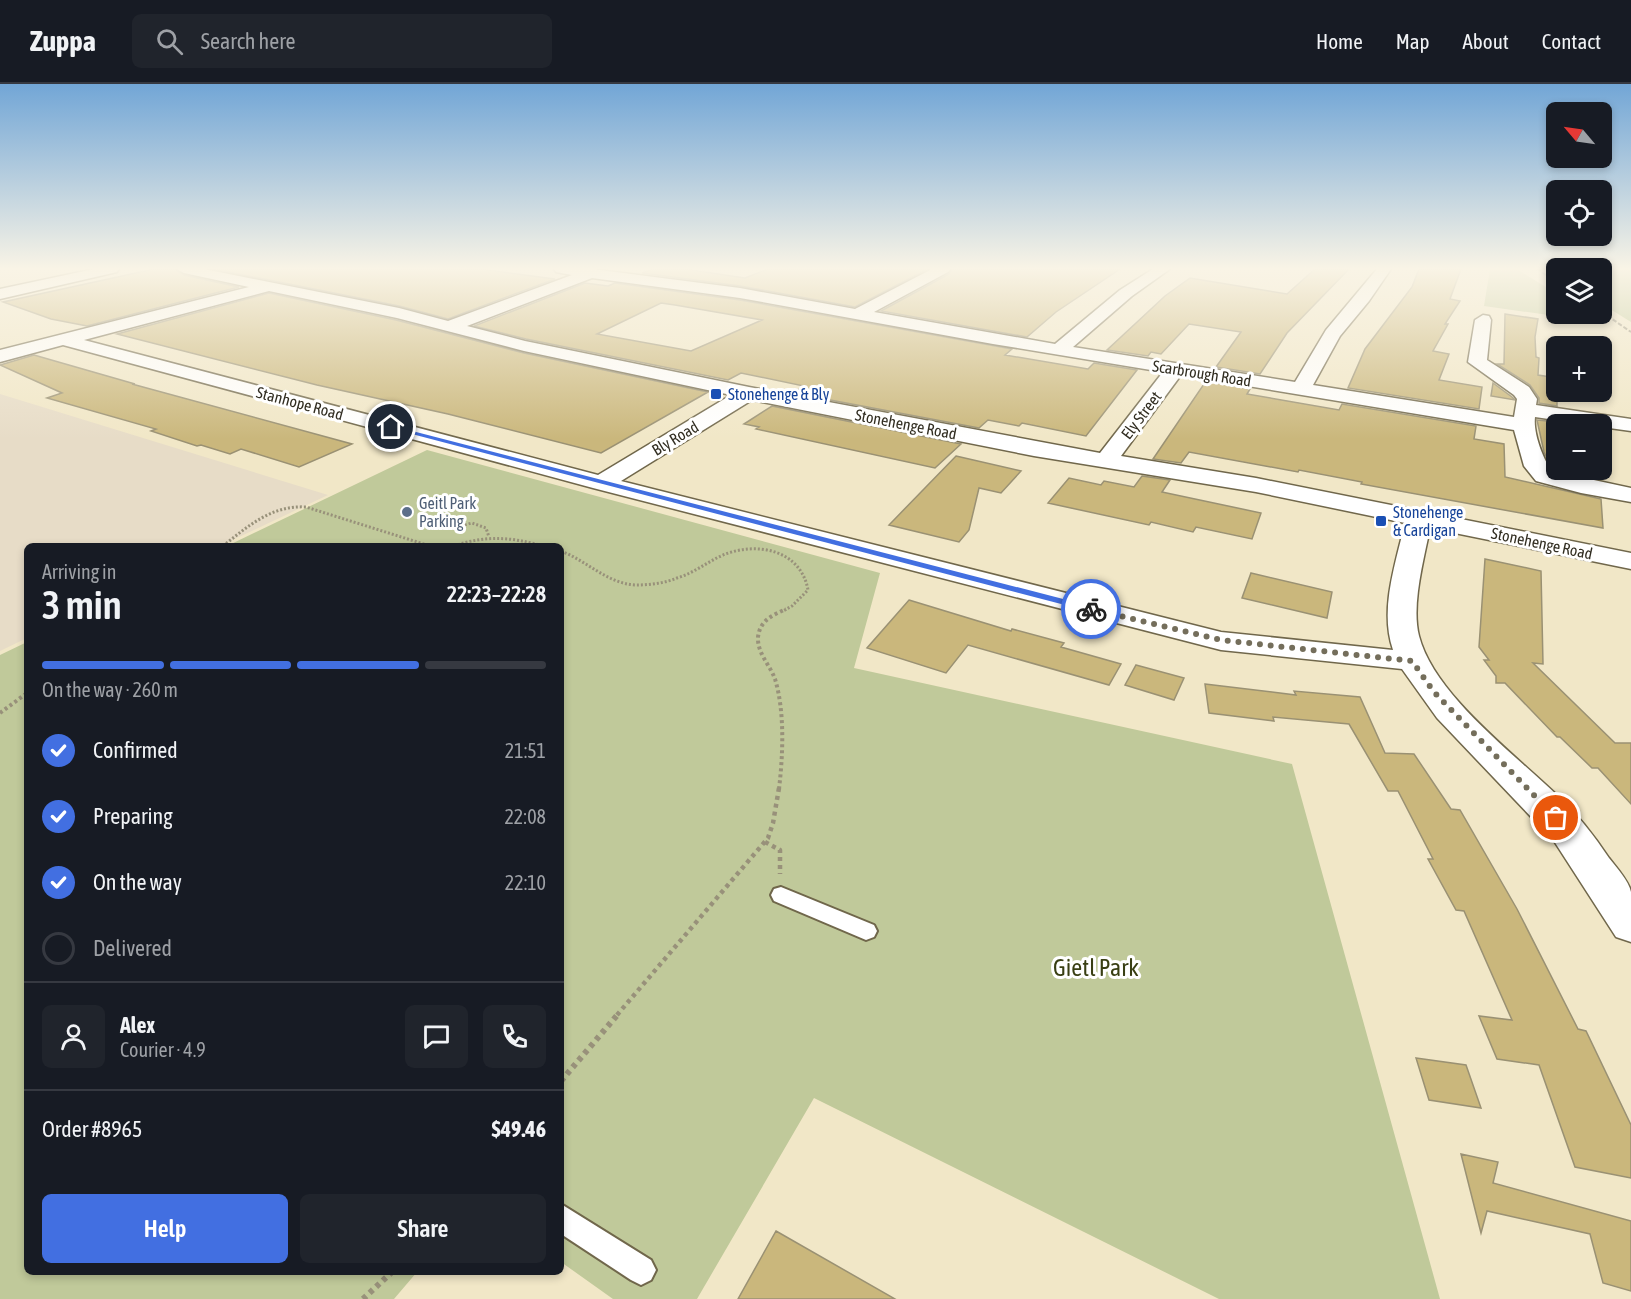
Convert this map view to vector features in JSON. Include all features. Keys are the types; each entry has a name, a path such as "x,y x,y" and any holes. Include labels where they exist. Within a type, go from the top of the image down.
{"street":[{"path":"0,356 119,326"},
{"name":"Stonehenge Road","path":"450,326 524,346 972,438 1257,485 1631,561"},
{"name":"Scarbrough Road","path":"923,326 1301,389 1525,418 1631,425"},
{"path":"1058,350 1087,326"},
{"path":"1301,389 1332,334 1339,326"},
{"path":"1482,326 1477,363 1522,392 1527,399 1525,418 1536,466 1544,476 1581,486 1631,495"},
{"name":"Stanhope Road","path":"65,340 601,483 1016,590 1221,640 1412,661"},
{"name":"Ely Street","path":"1106,460 1176,369"},
{"name":"Bly Road","path":"601,483 749,393"},
{"path":"1419,518 1402,616 1403,634 1412,661 1434,692 1568,831 1631,925"}],"lane":[{"path":"781,895 866,931"},
{"path":"564,1220 641,1270"}],"path":[{"path":"227,543 266,514 295,506 306,507 420,543"},
{"path":"457,527 472,523 486,528 489,537"},
{"path":"462,543 489,537 512,536 534,543"},
{"path":"564,552 573,555 610,579 633,585 675,579 692,573 723,555 741,550 769,550 797,563 808,581 808,590 791,606 771,616 760,627 757,643 774,678 780,722 779,782 775,824 765,842 564,1077"},
{"path":"0,713 24,695"},
{"path":"765,842 780,850 781,895"},
{"path":"363,1299 389,1275"}],"shaded area":[{"path":"0,394 328,495 226,543 24,543 24,639 0,651"}],"green space":[{"name":"Gietl Park","path":"427,450 880,573 854,668 1292,764 1440,1299 1219,1299 814,1098 697,1299 613,1299 564,1264 564,543 233,543"},
{"path":"24,643 24,1275 414,1275 394,1299 0,1299 0,655"}],"building":[{"path":"148,326 418,326 524,353 708,392 601,453 117,334"},
{"path":"474,326 614,326 597,334 691,351 749,326 883,326 1012,349 1005,355 1088,369 1094,363 1137,370 1086,436 1022,423 1019,426 988,420 979,428 793,393 804,386 741,373 728,380 526,339"},
{"path":"964,326 1040,326 1027,337"},
{"path":"1133,326 1187,326 1161,354 1151,352 1148,356 1107,350"},
{"path":"1200,326 1294,326 1260,374 1216,367 1241,332"},
{"path":"1383,326 1447,326 1433,351 1449,354 1439,380 1482,387 1479,409 1348,388 1365,349"},
{"path":"1505,326 1537,326 1535,337 1536,357 1539,358 1538,375 1546,376 1546,402 1557,402 1557,406 1539,403 1539,398 1530,385 1497,364 1504,364"},
{"path":"34,355 352,444 299,467 241,449 230,454 201,445 197,446 151,431 156,429 47,398 62,393 0,365"},
{"path":"1206,381 1250,389 1247,394 1339,410 1342,404 1476,426 1474,439 1504,444 1505,477 1601,499 1603,528 1361,484 1362,482 1299,470 1298,472 1189,452 1181,463 1153,459"},
{"path":"1493,383 1512,397 1515,400 1491,396"},
{"path":"772,406 961,444 935,468 756,429 759,427 744,424"},
{"path":"1537,420 1546,421 1546,456"},
{"path":"956,456 1021,471 1001,493 979,488 969,530 959,542 889,525"},
{"path":"1142,476 1170,480 1162,492 1261,513 1252,539 1196,527 1193,532 1151,522 1149,525 1048,503 1069,478 1101,485 1104,481 1134,487"},
{"path":"1485,559 1541,571 1543,664 1533,663 1615,743 1631,743 1631,804 1598,768 1592,768 1560,737 1557,737 1505,683 1496,683 1496,676 1484,660 1489,660 1479,647"},
{"path":"1251,573 1332,592 1327,618 1242,598"},
{"path":"909,600 1011,631 1012,629 1064,643 1061,647 1121,664 1109,685 968,645 946,673 867,648"},
{"path":"1136,665 1184,678 1174,700 1125,685"},
{"path":"1205,684 1296,695 1294,691 1360,697 1385,753 1414,754 1451,809 1460,810 1517,909 1578,1029 1586,1031 1631,1125 1631,1178 1575,1167 1539,1065 1497,1059 1479,1016 1512,1020 1464,911 1456,910 1428,859 1433,859 1398,791 1388,791 1349,724 1273,717 1274,721 1209,713"},
{"path":"1416,1058 1466,1065 1481,1108 1429,1100"},
{"path":"1461,1154 1498,1162 1493,1183 1631,1221 1631,1291 1603,1283 1590,1234 1487,1211 1481,1233"},
{"path":"776,1231 895,1299 738,1299"}],"railway":[{"path":"1622,326 1631,332"}],"way so far":[{"path":"1091,609 1221,640 1412,661 1434,692 1556,818"}],"place":[{"name":"Stonehenge & Bly","path":"716,394"},
{"name":"Geitl Park Parking","path":"407,512"},
{"name":"Stonehenge & Cardigan","path":"1381,521"}],"route":[{"path":"391,427 1091,609"}]}
